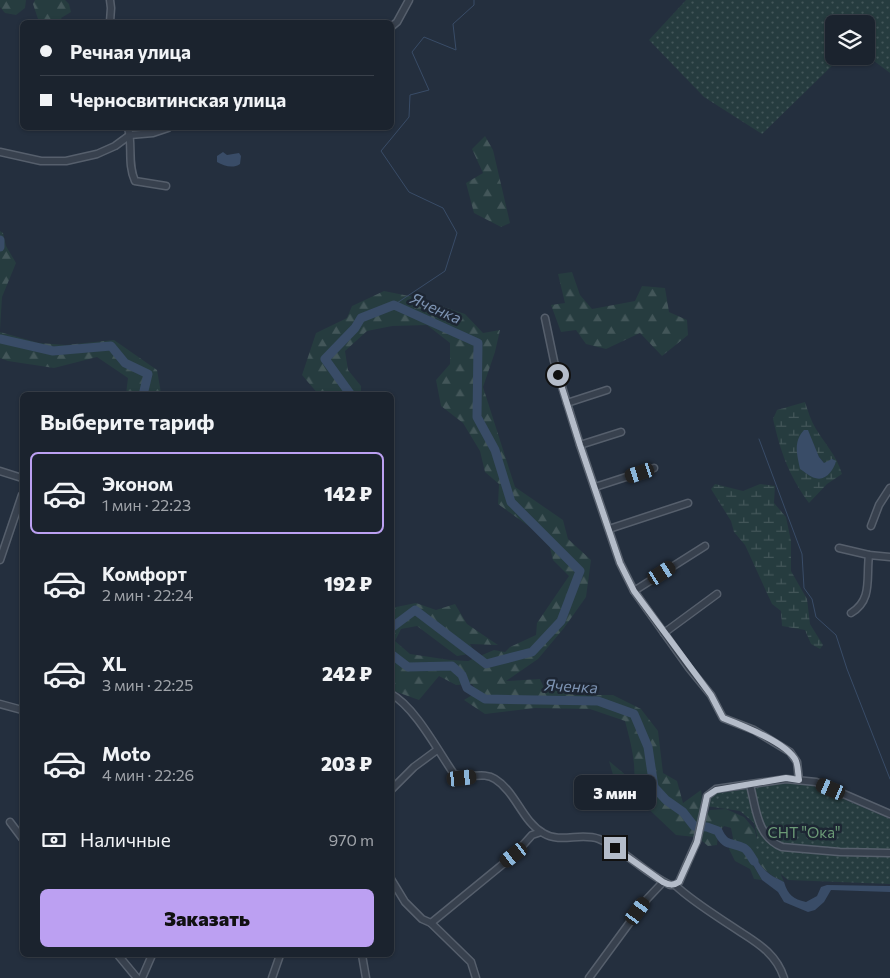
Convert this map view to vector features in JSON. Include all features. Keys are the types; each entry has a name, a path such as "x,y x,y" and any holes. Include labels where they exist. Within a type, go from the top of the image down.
{"street":[{"path":"110,0 110,20"},
{"path":"394,24 409,0"},
{"path":"129,130 135,181 166,186"},
{"path":"0,152 41,161 66,161 97,154 116,146 130,135 153,133 162,130"},
{"path":"545,318 554,360 580,445 620,563 634,591 711,695 723,718 754,730 790,752 797,762 799,780"},
{"path":"567,403 607,390"},
{"path":"580,445 621,432"},
{"path":"595,487 654,468"},
{"path":"0,471 20,477"},
{"path":"871,526 890,488"},
{"path":"0,560 20,500"},
{"path":"609,529 688,502"},
{"path":"634,591 705,546"},
{"path":"839,548 869,555 890,557"},
{"path":"851,613 859,608 867,592 869,555"},
{"path":"664,632 717,594"},
{"path":"394,696 410,709 454,774 462,778 486,775 494,778 530,823 541,832 558,839 585,836 606,842 663,882 675,885 760,944 769,952 781,969 784,978"},
{"path":"0,704 20,709"},
{"path":"394,787 414,767 437,750"},
{"path":"675,885 679,882 697,842 707,796 716,790 786,778 816,782 890,814"},
{"path":"750,785 760,826 773,843 782,847 840,852 890,853"},
{"path":"10,822 20,835"},
{"path":"431,923 514,855 532,835 541,832"},
{"path":"589,978 648,899 663,882"},
{"path":"394,884 405,902 422,919 431,923 471,962 476,978"},
{"path":"120,957 137,978"},
{"path":"142,978 151,957"},
{"path":"272,978 279,957"},
{"path":"362,957 366,978"}],"green space":[{"path":"0,0 26,0 25,8 16,15 5,13 0,7"},
{"path":"35,0 65,0 69,4 71,12 61,18 62,20 38,20 33,4"},
{"path":"686,0 890,0 890,73 875,62 875,15 825,15 825,65 833,65 762,134 704,97 649,40"},
{"path":"485,136 493,150 510,223 501,227 474,213 466,183 483,173 472,149"},
{"path":"0,231 3,233 6,246 16,263 2,297 0,330"},
{"path":"572,272 580,295 592,309 635,301 642,286 665,288 669,312 687,320 688,335 662,356 640,333 606,349 586,344 576,330 561,332 551,305 565,303 558,274"},
{"path":"384,291 414,297 465,314 483,333 500,330 483,387 515,487 563,520 568,539 591,560 586,597 564,628 538,659 506,681 540,679 545,690 564,686 574,695 613,695 641,709 658,731 663,773 677,781 683,803 701,790 701,806 695,837 676,835 638,799 616,785 609,761 634,782 631,743 625,721 590,709 535,708 485,714 464,700 477,692 472,684 456,685 439,676 419,700 394,691 394,607 416,603 436,610 455,604 467,624 498,645 470,644 475,653 457,656 417,626 401,629 395,641 410,654 468,661 494,650 505,652 510,647 536,635 537,623 569,576 553,560 548,540 498,504 499,484 485,472 480,451 463,423 441,406 436,380 450,364 450,343 427,325 392,326 367,331 345,351 348,370 361,386 361,392 316,392 302,375 316,333 347,318 352,306"},
{"path":"0,332 39,343 66,345 114,340 157,370 161,392 126,392 128,378 97,357 54,368 0,358"},
{"path":"805,402 814,426 840,468 842,474 827,484 809,503 790,473 782,453 773,419 777,410","holes":["809,434 819,457 824,463 797,453"]},
{"path":"715,484 743,491 760,484 775,486 774,503 786,517 791,541 791,571 807,599 810,624 823,645 820,649 811,644 805,630 782,626 781,611 772,604 745,545 734,532 731,521 711,489"},
{"name":"СНТ \"Ока\"","path":"787,783 813,786 890,819 890,884 788,880 753,851 757,836 754,823 740,811 706,806 713,794"},
{"path":"726,809 744,817 755,830 760,855 779,870 784,882 768,873 748,853 745,852 762,880 754,879 750,869 735,861 729,849 733,838 731,828 724,826 718,833 717,845 708,846 701,840 707,814 710,810"}],"water":[{"path":"223,152 227,155 239,153 241,156 240,164 228,166 217,162 217,156"},
{"path":"804,430 808,430 819,457 824,463 832,459 836,461 826,477 819,479 809,476 800,469 797,444"},
{"path":"745,851 754,856 768,873 784,882 792,896 801,901 806,902 817,896 821,887 827,885 890,886 890,892 831,890 824,902 815,910 808,912 784,902 778,892 762,880"}],"waterway":[{"name":"Яченка","path":"394,305 445,271 457,233 443,208 409,192 381,151 409,117 410,95 429,90 412,52 424,37 456,50 453,24 474,5 474,0"},
{"name":"Яченка","path":"0,240 0,247"},
{"name":"Яченка","path":"349,392 325,359 355,328 361,318 394,305 478,343 477,417 495,450 511,502 580,571 561,621 532,652 486,664 415,610 394,626"},
{"name":"Яченка","path":"0,339 53,351 111,346 125,363 148,374 144,392"},
{"path":"759,439 802,554 804,588 812,599 816,617 836,635 847,669 890,779"},
{"name":"Яченка","path":"394,656 408,667 452,666 462,675 467,688 485,699 598,701 634,714 648,747 654,787 666,800 683,812 694,826 707,827 718,831 723,840 745,849 754,861"}],"route":[{"path":"558,375 620,563 634,591 689,668 711,695 723,718 754,730 790,752 797,762 799,780 786,778 716,790 707,796 697,842 679,882 675,885 663,882 615,848"}]}
